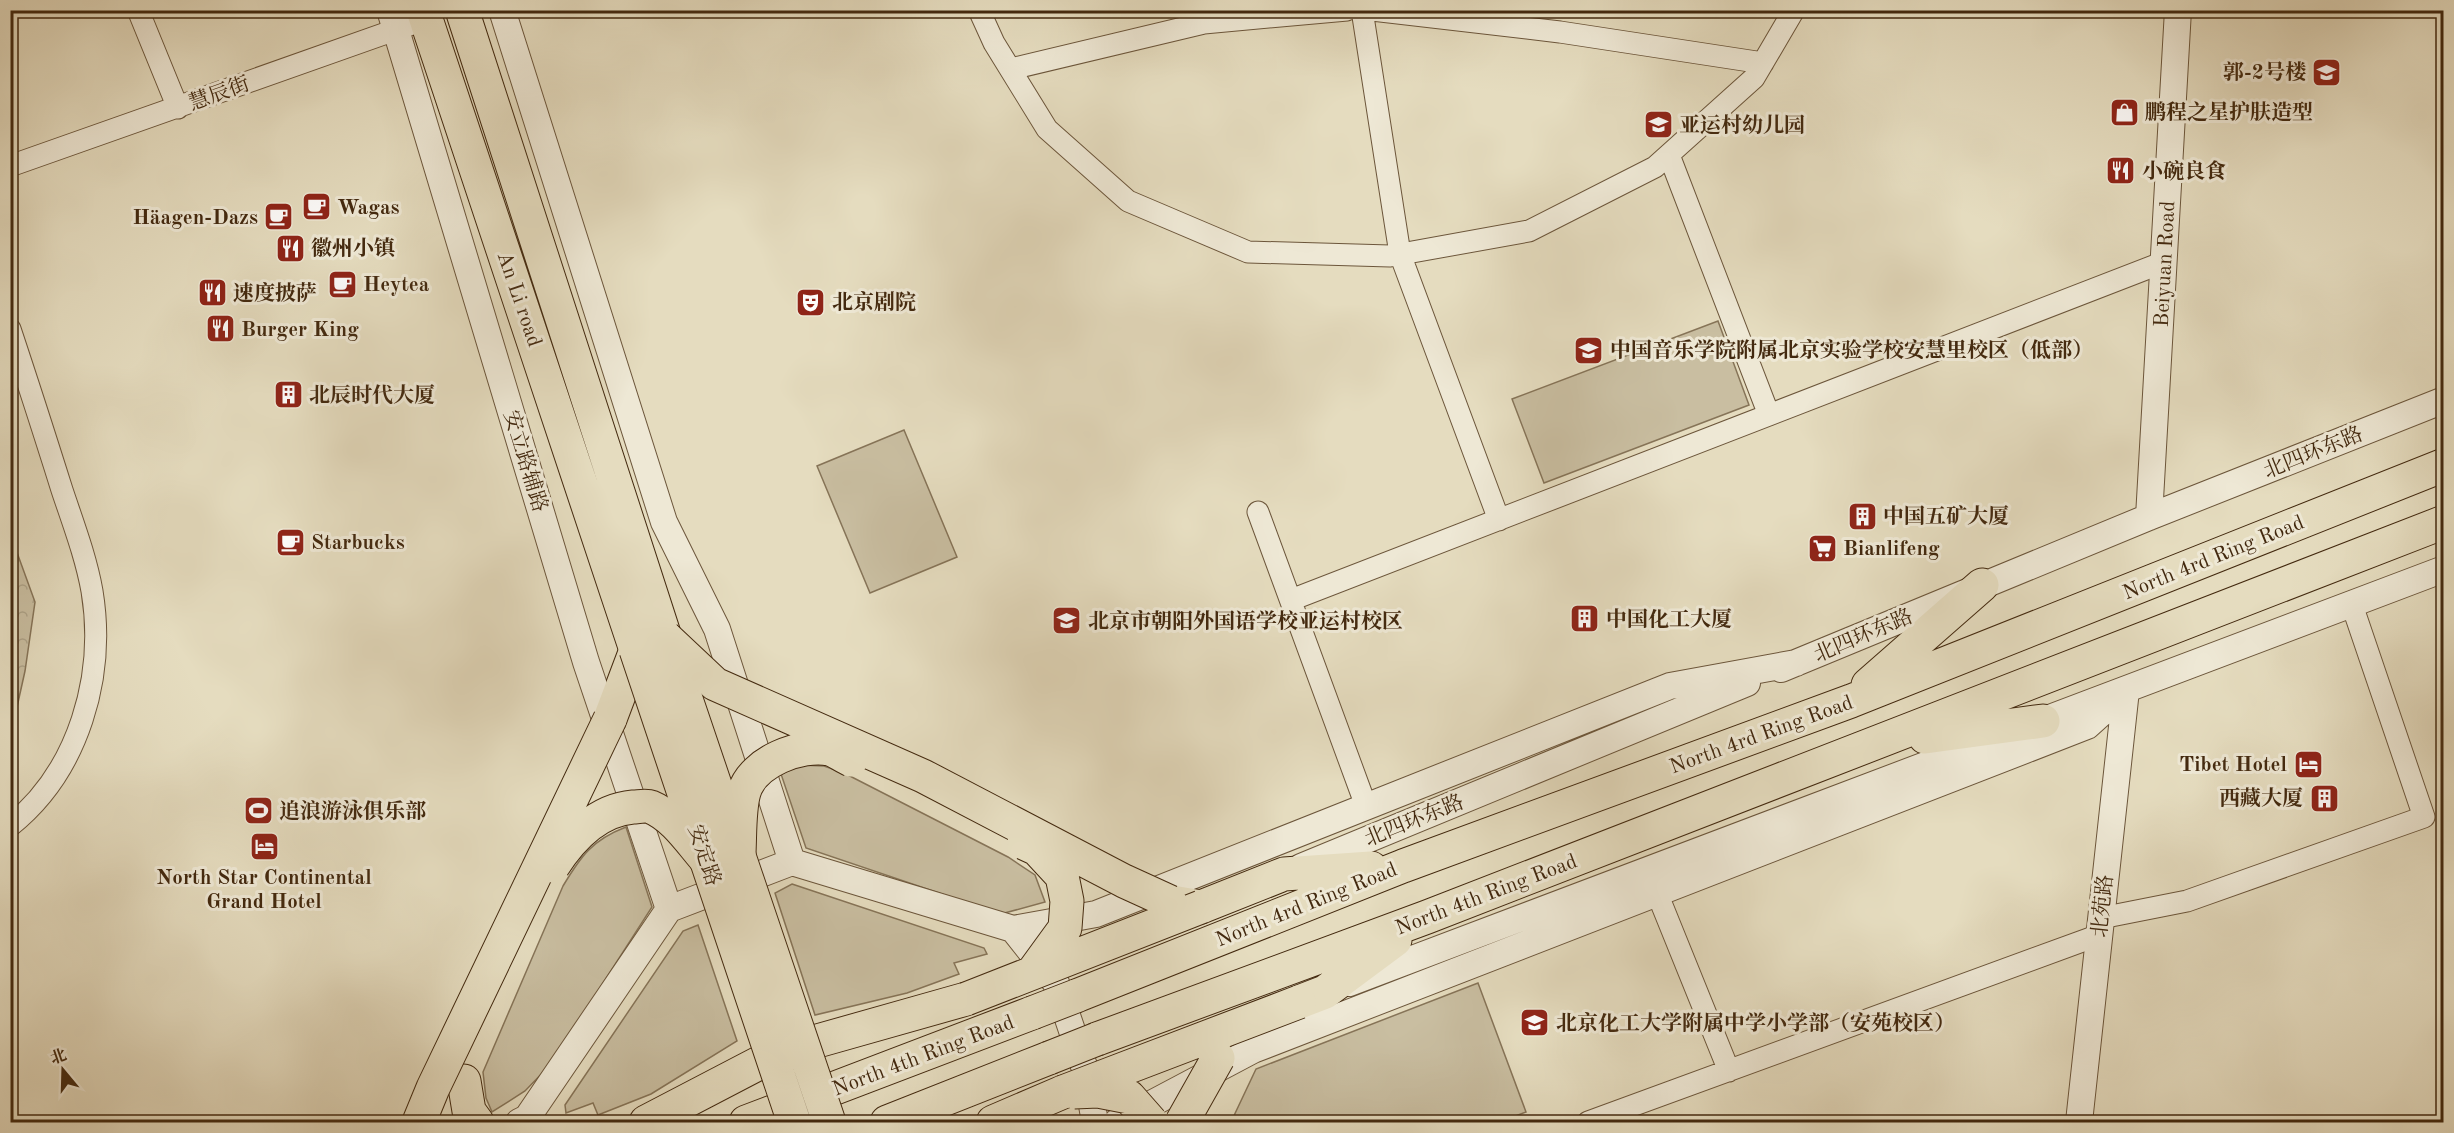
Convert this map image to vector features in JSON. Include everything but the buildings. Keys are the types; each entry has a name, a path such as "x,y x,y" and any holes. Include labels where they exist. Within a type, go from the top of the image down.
{"main road":[{"name":"An Li road","path":"462,10 632,581"},
{"name":"An Li road","path":"409,17 632,581"},
{"name":"North 4rd Ring Road","path":"1032,1013 1403,866 1851,701 2444,465"},
{"path":"1873,744 2444,522"},
{"path":"632,581 651,643 715,684 923,776 1124,881 1170,902 1201,907"},
{"path":"1851,701 1982,585"},
{"path":"419,1122 438,1077 610,719 651,643"},
{"name":"安定路","path":"651,643 739,853 829,1122"},
{"name":"安定路","path":"651,643 708,862 794,1122"},
{"path":"1873,744 2043,721"},
{"name":"North 4th Ring Road","path":"886,1122 1097,1039 1427,917 1873,744"},
{"path":"739,853 744,791 758,769 784,754 830,749 1037,849 1062,876 1067,901 1065,928 1033,972"},
{"path":"477,1122 469,1110 461,1064 545,877 567,844 593,822 620,808 649,806 671,820 708,862"},
{"path":"646,1122 782,1051 966,999 1284,874 1403,866"},
{"path":"1002,1118 1063,1092 1312,997 1427,917"},
{"name":"North 4th Ring Road","path":"746,1122 1032,1013"},
{"path":"1182,1122 1218,1058 1252,1020"},
{"path":"1063,1092 1098,1091 1129,1097 1151,1122"}],"street":[{"path":"138,10 178,108"},
{"path":"502,10 664,522 717,628 792,862"},
{"path":"979,10 1047,129 1128,201 1248,252 1390,256 1529,231 1655,168 1754,78 1794,10"},
{"path":"1011,69 1204,23 1347,10"},
{"path":"1362,10 1400,254 1499,520"},
{"path":"1372,10 1560,32 1763,63"},
{"name":"Beiyuan Road","path":"2149,517 2178,10"},
{"name":"慧辰街","path":"10,166 178,108 409,17"},
{"name":"安立路辅路","path":"409,17 586,662 669,909"},
{"path":"1669,155 1769,415"},
{"path":"1291,600 2164,262"},
{"path":"10,329 80,546 92,590 96,635 89,695 75,740 57,776 26,813 10,826"},
{"name":"北四环东路","path":"1284,874 1982,585 2444,400"},
{"path":"1258,512 1366,807"},
{"path":"1312,997 2444,569"},
{"path":"1588,1122 1729,1071 2100,927 2187,901 2424,817 2352,605"},
{"path":"525,1121 669,909 792,862 1013,929 1096,914 1670,686 1796,663"},
{"path":"1118,1122 1253,1050 2087,726 2126,690"},
{"name":"北苑路","path":"2079,1122 2126,690"},
{"path":"1658,893 1729,1071"},
{"path":"1013,929 1056,983 1086,1072 1095,1122"}],"green space":[{"path":"1718,321 1749,405 1544,483 1512,399"},
{"path":"904,430 957,557 870,593 817,466"},
{"path":"11,536 35,602 25,671 11,734"},
{"path":"800,765 824,766 844,773 1008,857 1035,875 1045,902 1001,914 806,848 781,774"},
{"path":"626,827 652,907 551,1064 525,1091 492,1112 486,1098 483,1072 563,886 588,850 604,837"},
{"path":"792,884 984,948 987,954 954,963 959,974 907,993 815,1015 775,893"},
{"path":"698,925 737,1041 651,1094 598,1115 593,1103 566,1113 565,1105 683,931"},
{"path":"1478,983 1526,1112 1500,1122 1231,1122 1256,1069"}],"place":[{"name":"郭-2号楼","path":"2327,72"},
{"name":"鹏程之星护肤造型","path":"2124,112"},
{"name":"亚运村幼儿园","path":"1658,125"},
{"name":"小碗良食","path":"2121,171"},
{"name":"Wagas","path":"316,207"},
{"name":"Häagen-Dazs","path":"279,217"},
{"name":"徽州小镇","path":"290,248"},
{"name":"Heytea","path":"342,284"},
{"name":"速度披萨","path":"212,293"},
{"name":"北京剧院","path":"811,302"},
{"name":"Burger King","path":"220,329"},
{"name":"中国音乐学院附属北京实验学校安慧里校区（低部）","path":"1589,350"},
{"name":"北辰时代大厦","path":"288,395"},
{"name":"中国五矿大厦","path":"1862,516"},
{"name":"Starbucks","path":"290,542"},
{"name":"Bianlifeng","path":"1822,548"},
{"name":"中国化工大厦","path":"1585,619"},
{"name":"北京市朝阳外国语学校亚运村校区","path":"1067,621"},
{"name":"Tibet Hotel","path":"2308,764"},
{"name":"西藏大厦","path":"2324,798"},
{"name":"追浪游泳俱乐部","path":"258,811"},
{"name":"North Star Continental Grand Hotel","path":"264,846"},
{"name":"北京化工大学附属中学小学部（安苑校区）","path":"1535,1023"}]}
